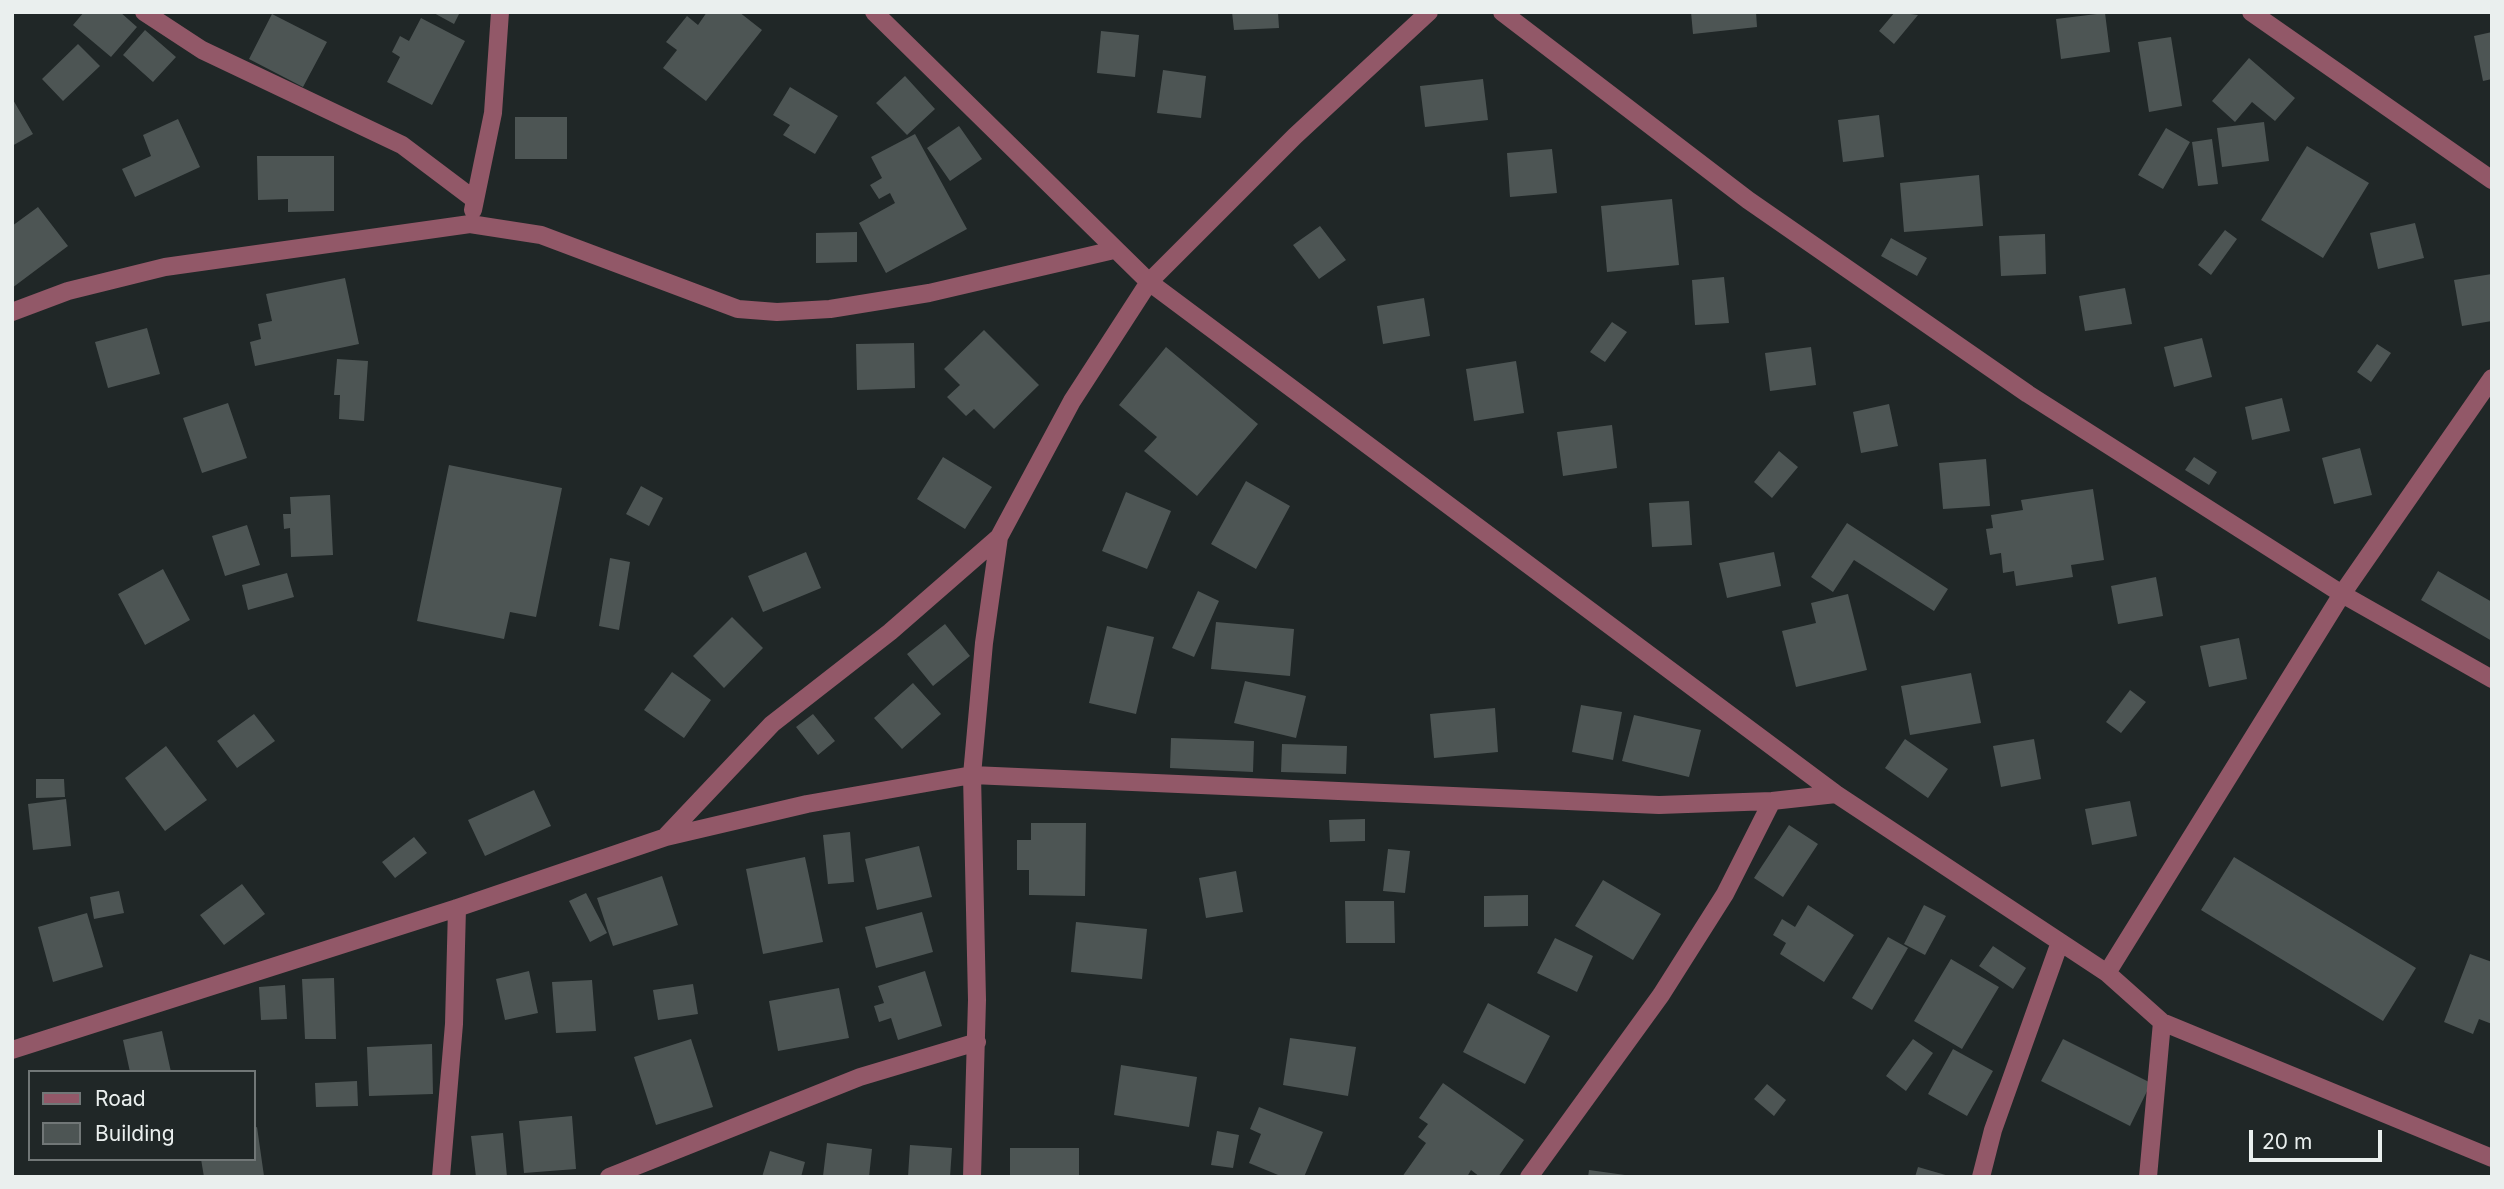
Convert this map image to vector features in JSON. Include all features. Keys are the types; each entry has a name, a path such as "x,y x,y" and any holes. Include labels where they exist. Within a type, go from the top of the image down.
{"street":[{"path":"144,12 202,50 402,145 475,200"},
{"path":"470,224 493,113 500,12"},
{"path":"874,12 1149,282 1836,794 2107,974 2162,1022 2492,1158"},
{"path":"972,1177 977,1042 972,775 984,642 999,537 1072,401 1149,282 1295,136 1429,12"},
{"path":"1502,12 1748,200 2017,386 2342,594 2492,679"},
{"path":"2251,12 2492,180"},
{"path":"12,312 68,291 165,267 470,224 541,235 738,309 777,312 830,309 929,293 1114,250"},
{"path":"2107,974 2342,594 2492,378"},
{"path":"666,836 772,724 890,632 999,537"},
{"path":"12,1050 457,908 666,836 807,804 972,775 1660,805 1772,801 1836,794"},
{"path":"1529,1177 1661,995 1725,894 1772,801"},
{"path":"441,1177 454,1024 457,908"},
{"path":"1981,1177 1993,1130 2060,942"},
{"path":"2148,1177 2162,1022"},
{"path":"610,1177 860,1077 977,1042"}],"building":[{"path":"84,12 120,12 137,27 111,57 73,25"},
{"path":"432,12 460,12 454,24"},
{"path":"707,12 739,12 762,30 706,101 663,68 677,50 666,42 687,16 698,25"},
{"path":"1232,12 1278,12 1279,28 1234,30"},
{"path":"1691,12 1756,12 1757,27 1693,34"},
{"path":"1895,12 1918,15 1894,44 1879,31"},
{"path":"2105,13 2110,52 2061,59 2056,19"},
{"path":"272,14 327,42 303,87 249,59"},
{"path":"421,18 465,41 432,105 387,82 400,57 392,52 400,36 409,41"},
{"path":"145,30 176,57 153,82 123,55"},
{"path":"1101,31 1139,35 1135,77 1097,73"},
{"path":"2492,32 2492,79 2483,81 2474,36"},
{"path":"2171,37 2182,106 2149,112 2138,42"},
{"path":"78,44 100,66 63,101 42,79"},
{"path":"2249,58 2295,98 2275,121 2252,102 2235,122 2212,101"},
{"path":"1163,70 1206,76 1201,118 1157,113"},
{"path":"905,76 935,109 907,135 876,103"},
{"path":"1483,79 1488,120 1425,127 1420,86"},
{"path":"790,87 838,116 815,154 783,135 790,125 773,115"},
{"path":"12,98 33,134 12,146"},
{"path":"1879,115 1884,157 1843,162 1838,120"},
{"path":"515,117 567,117 567,159 515,159"},
{"path":"178,119 200,167 135,197 122,169 151,156 143,135"},
{"path":"2264,122 2269,161 2222,167 2217,128"},
{"path":"959,126 982,159 950,181 927,148"},
{"path":"2166,128 2190,142 2163,189 2138,175"},
{"path":"915,134 967,229 886,273 859,223 895,203 890,193 879,199 870,185 882,178 871,157"},
{"path":"2212,139 2218,184 2198,186 2192,142"},
{"path":"2307,146 2369,183 2323,258 2261,220"},
{"path":"1552,149 1557,193 1510,197 1507,153"},
{"path":"257,156 334,156 334,211 288,212 288,199 258,200"},
{"path":"1979,175 1983,226 1904,232 1900,183"},
{"path":"1672,199 1679,265 1607,272 1601,206"},
{"path":"38,207 68,246 12,288 12,226"},
{"path":"2415,223 2424,258 2378,269 2370,233"},
{"path":"1320,226 1346,260 1319,279 1293,245"},
{"path":"2225,230 2237,239 2211,275 2198,265"},
{"path":"857,232 857,262 816,263 816,233"},
{"path":"2045,234 2046,274 2001,276 1999,236"},
{"path":"1891,238 1927,258 1917,276 1881,256"},
{"path":"2492,274 2492,321 2462,326 2454,280"},
{"path":"1724,277 1729,323 1695,325 1692,280"},
{"path":"345,278 359,344 255,366 250,342 261,339 258,324 272,321 266,294"},
{"path":"2125,288 2132,324 2085,331 2079,296"},
{"path":"1424,298 1430,336 1383,344 1377,306"},
{"path":"1612,322 1627,332 1605,362 1590,352"},
{"path":"147,328 160,374 108,388 95,342"},
{"path":"984,330 1039,385 994,429 974,409 966,416 947,397 960,385 944,369"},
{"path":"2202,338 2212,377 2174,387 2164,347"},
{"path":"914,343 915,388 857,390 856,344"},
{"path":"2377,344 2391,353 2371,382 2357,372"},
{"path":"1166,347 1258,424 1197,496 1144,451 1157,437 1119,405"},
{"path":"1811,347 1816,385 1770,391 1765,353"},
{"path":"337,359 368,361 364,421 339,419 340,395 334,395"},
{"path":"1516,361 1524,413 1474,421 1466,369"},
{"path":"2282,398 2290,431 2252,440 2245,407"},
{"path":"228,403 247,458 202,473 183,418"},
{"path":"1889,404 1898,446 1861,453 1853,412"},
{"path":"1612,425 1617,468 1563,476 1557,432"},
{"path":"2360,448 2372,495 2334,504 2322,458"},
{"path":"1779,451 1798,467 1772,498 1754,482"},
{"path":"943,457 992,487 965,529 917,499"},
{"path":"2194,457 2217,472 2209,485 2185,470"},
{"path":"1986,459 1990,506 1943,509 1939,463"},
{"path":"449,465 562,488 536,617 510,612 504,639 417,621"},
{"path":"1246,481 1290,506 1256,569 1211,544"},
{"path":"641,486 663,498 649,526 626,514"},
{"path":"2093,489 2104,560 2071,565 2073,577 2016,586 2014,571 2003,573 2001,553 1990,555 1986,529 1993,528 1991,515 2023,510 2021,500"},
{"path":"1126,492 1171,511 1147,569 1102,551"},
{"path":"330,495 333,555 291,557 290,528 284,529 283,514 291,514 290,497"},
{"path":"1689,501 1692,545 1652,547 1649,503"},
{"path":"1847,523 1948,589 1934,611 1854,560 1833,592 1811,577"},
{"path":"247,525 260,565 225,576 212,536"},
{"path":"806,552 821,588 763,612 748,576"},
{"path":"1774,552 1781,586 1727,598 1719,563"},
{"path":"610,558 630,562 619,630 599,626"},
{"path":"163,569 190,620 145,645 118,594"},
{"path":"2438,571 2492,602 2492,641 2421,600"},
{"path":"287,573 294,597 248,610 242,585"},
{"path":"2156,577 2163,616 2118,624 2111,586"},
{"path":"1198,591 1219,601 1194,657 1172,648"},
{"path":"1848,594 1867,670 1796,687 1782,631 1816,623 1811,603"},
{"path":"732,617 763,648 724,688 693,656"},
{"path":"1216,622 1294,629 1290,676 1211,669"},
{"path":"945,624 970,656 933,686 907,654"},
{"path":"1107,626 1154,637 1136,714 1089,703"},
{"path":"2239,638 2247,679 2209,687 2200,646"},
{"path":"672,672 711,700 684,738 644,710"},
{"path":"1971,673 1981,723 1910,735 1901,686"},
{"path":"1245,681 1306,696 1296,738 1234,723"},
{"path":"913,683 941,714 902,749 874,718"},
{"path":"2130,690 2146,702 2121,733 2106,722"},
{"path":"1581,705 1622,712 1613,760 1572,752"},
{"path":"1495,708 1498,752 1434,758 1430,714"},
{"path":"254,714 275,741 237,768 217,741"},
{"path":"813,714 835,741 818,755 796,727"},
{"path":"1634,715 1701,730 1689,777 1622,761"},
{"path":"1171,738 1254,741 1253,772 1170,768"},
{"path":"1905,739 1948,769 1928,798 1885,768"},
{"path":"2034,739 2041,779 2001,787 1993,746"},
{"path":"1282,744 1347,746 1346,774 1281,772"},
{"path":"166,746 207,800 165,831 125,778"},
{"path":"36,779 64,779 65,797 36,798"},
{"path":"534,790 551,826 485,856 468,820"},
{"path":"66,799 71,846 33,850 28,804"},
{"path":"2130,801 2137,836 2092,845 2085,809"},
{"path":"1365,819 1365,841 1330,842 1329,820"},
{"path":"1031,823 1086,823 1085,896 1029,895 1029,870 1017,870 1017,840 1031,840"},
{"path":"1789,825 1818,844 1783,897 1754,878"},
{"path":"850,832 854,882 828,884 823,835"},
{"path":"414,837 427,853 395,878 382,862"},
{"path":"919,846 932,897 877,910 865,859"},
{"path":"1388,849 1410,851 1405,893 1383,891"},
{"path":"805,857 823,942 763,954 746,869"},
{"path":"2234,857 2416,968 2383,1021 2201,910"},
{"path":"1236,871 1243,912 1206,918 1199,878"},
{"path":"662,876 678,925 613,946 597,898"},
{"path":"1603,880 1661,914 1633,960 1575,926"},
{"path":"242,884 265,914 224,945 200,915"},
{"path":"119,891 124,913 94,919 90,897"},
{"path":"586,893 607,933 590,942 569,901"},
{"path":"1528,895 1528,926 1484,927 1484,896"},
{"path":"1345,901 1394,901 1395,943 1346,943"},
{"path":"1808,905 1854,935 1824,982 1780,954 1786,943 1773,935 1782,919 1795,927"},
{"path":"1924,905 1946,916 1925,955 1904,944"},
{"path":"922,912 933,952 876,968 865,927"},
{"path":"87,913 103,967 53,982 38,927"},
{"path":"1076,922 1147,929 1142,979 1071,972"},
{"path":"1888,937 1908,948 1872,1010 1852,998"},
{"path":"1555,938 1593,956 1577,992 1537,973"},
{"path":"1993,946 2026,968 2013,989 1979,966"},
{"path":"2470,954 2492,962 2492,1024 2479,1019 2473,1034 2444,1022"},
{"path":"1951,959 1999,987 1962,1049 1914,1021"},
{"path":"529,971 538,1013 505,1020 496,979"},
{"path":"925,971 942,1026 898,1040 891,1018 879,1022 874,1006 884,1003 878,986"},
{"path":"334,978 336,1039 305,1039 302,979"},
{"path":"592,980 596,1031 556,1033 552,982"},
{"path":"693,984 698,1014 658,1020 653,990"},
{"path":"285,985 287,1019 261,1020 259,987"},
{"path":"839,988 849,1038 778,1051 769,1001"},
{"path":"1488,1003 1550,1036 1525,1084 1463,1052"},
{"path":"162,1031 171,1070 130,1070 123,1040"},
{"path":"1290,1038 1356,1047 1348,1096 1283,1085"},
{"path":"691,1039 713,1107 656,1125 634,1057"},
{"path":"1913,1039 1933,1053 1906,1091 1886,1076"},
{"path":"2063,1039 2151,1083 2130,1126 2041,1081"},
{"path":"432,1044 433,1094 369,1096 367,1047"},
{"path":"1953,1049 1993,1071 1967,1116 1928,1094"},
{"path":"1121,1065 1197,1077 1189,1127 1114,1115"},
{"path":"357,1081 358,1106 316,1107 315,1083"},
{"path":"1443,1083 1524,1140 1498,1177 1480,1177 1471,1170 1467,1177 1402,1177 1426,1143 1418,1137 1428,1124 1419,1118"},
{"path":"1767,1084 1786,1100 1774,1116 1754,1099"},
{"path":"1259,1107 1323,1132 1304,1177 1283,1177 1249,1163 1261,1134 1250,1129"},
{"path":"572,1116 576,1169 524,1173 519,1121"},
{"path":"256,1127 264,1176 204,1177 201,1161 256,1161"},
{"path":"1217,1131 1239,1135 1233,1168 1211,1165"},
{"path":"503,1133 507,1177 476,1177 471,1136"},
{"path":"827,1143 872,1149 869,1177 823,1176"},
{"path":"910,1145 952,1148 950,1177 908,1177"},
{"path":"1010,1148 1079,1148 1079,1177 1010,1177"},
{"path":"770,1151 805,1162 801,1177 762,1177"},
{"path":"1918,1167 1949,1176 1949,1177 1915,1177"},
{"path":"1589,1170 1625,1175 1625,1177 1588,1177"}]}
